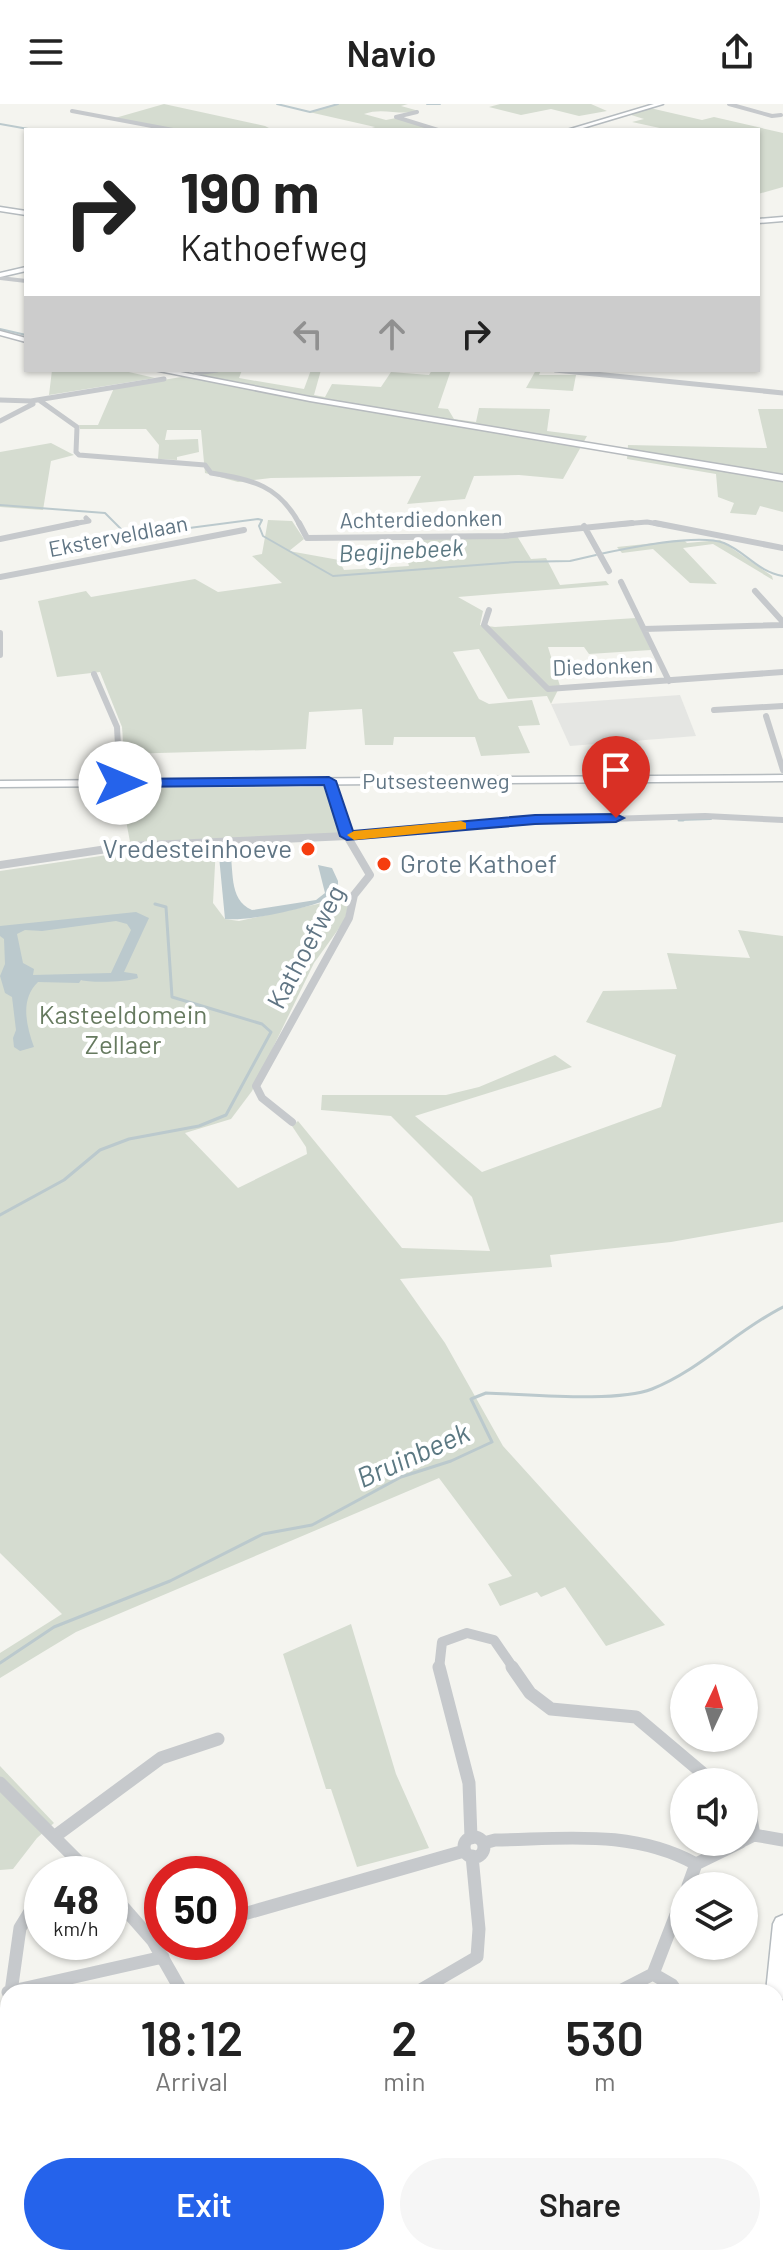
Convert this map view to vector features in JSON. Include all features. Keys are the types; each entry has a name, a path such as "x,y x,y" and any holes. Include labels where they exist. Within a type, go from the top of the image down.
{"main road":[{"path":"577,128 660,104"},
{"path":"0,209 24,213"},
{"path":"760,221 783,219"},
{"path":"0,277 24,270"},
{"path":"0,333 24,339"},
{"path":"168,372 783,478"},
{"name":"Putsesteenweg","path":"0,784 783,778"},
{"path":"777,1984 783,1924"}],"street":[{"path":"729,104 772,116 781,115"},
{"path":"72,111 162,128"},
{"path":"417,112 396,117 432,128"},
{"path":"0,277 24,281"},
{"path":"192,375 207,372"},
{"path":"575,372 783,393"},
{"path":"0,400 35,401 164,379"},
{"path":"0,421 35,401"},
{"name":"Achterdiedonken","path":"35,401 77,427 76,452 79,455 197,463 211,473 252,480 285,500 307,538 504,536 584,526 659,523 783,548"},
{"name":"Eksterveldlaan","path":"0,539 89,521 86,518"},
{"path":"584,526 609,571"},
{"name":"Eksterveldlaan","path":"0,577 243,530"},
{"name":"Diedonken","path":"621,582 669,681"},
{"name":"Diedonken","path":"755,591 783,624"},
{"name":"Diedonken","path":"489,610 484,625 548,689 783,672"},
{"name":"Diedonken","path":"644,629 783,624"},
{"path":"0,633 0,655"},
{"path":"94,674 117,727 120,783"},
{"path":"714,710 783,706"},
{"path":"766,716 783,770"},
{"path":"623,741 632,779"},
{"name":"Kathoefweg","path":"292,1122 262,1098 256,1086 349,918 354,895 370,875 347,836 329,781"},
{"path":"0,865 127,846 347,836 535,820 705,816 783,820"},
{"path":"248,1913 468,1854 483,1853 469,1783 438,1665 442,1642 467,1633 494,1640 530,1693 551,1709 636,1717 696,1768"},
{"path":"54,1837 161,1758 218,1739"},
{"path":"0,1783 73,1856"},
{"path":"432,1984 477,1957 479,1929 464,1842 624,1838 678,1854 696,1864 717,1856"},
{"path":"758,1839 783,1840"},
{"path":"693,1872 696,1864"},
{"path":"128,1910 144,1926"},
{"path":"11,1984 18,1937 24,1925"},
{"path":"634,1984 653,1974 670,1927"},
{"path":"45,1984 150,1960"},
{"path":"165,1960 178,1984"},
{"path":"653,1974 670,1984"}],"shaded area":[{"path":"680,695 696,736 570,746 551,704"},
{"path":"218,846 229,846 235,891 244,905 252,910 316,900 325,893 318,865 332,868 338,881 338,896 282,912 225,919"},
{"path":"136,912 149,918 124,972 137,974 138,978 109,982 38,982 29,996 26,1013 34,1047 20,1051 14,1047 16,1030 12,997 5,993 0,976 5,964 0,926","holes":["116,921 127,924 131,930 111,973 33,975 34,969 23,963 17,934 25,930 42,931"]}],"green space":[{"path":"164,104 269,128 168,128 115,118"},
{"path":"336,104 408,104 401,106 419,111 364,114 386,120 396,118 430,128 372,128 375,127 309,112"},
{"path":"500,104 591,104 607,111 579,116 551,109 521,115 489,107"},
{"path":"650,108 702,120 714,117 783,133 783,187 760,193 760,128 660,128 632,122 644,119 628,114"},
{"path":"52,372 129,372 155,378 49,395"},
{"path":"212,372 241,372 239,378 304,389 310,372 320,372 314,395 325,397 332,384 381,387 391,372 429,375 431,372 450,372 438,408 448,409 454,419 476,422 479,408 550,409 547,431 587,436 563,479 519,475 474,476 465,499 407,504 421,476 271,478 238,482 205,473 201,430 167,430 165,440 198,439 199,452 177,457 177,460 158,459 159,445 146,429 80,429 79,425 98,425 114,388"},
{"path":"535,372 540,372 539,375 576,375 573,391 526,388"},
{"path":"758,409 783,409 783,512 760,506 756,515 730,513 734,503 718,497 716,474 627,459 628,445 767,448"},
{"path":"51,443 74,455 51,461 43,510 0,507 0,452"},
{"path":"268,520 292,521 304,539 289,551 339,560 344,570 409,566 405,552 429,551 422,538 517,536 531,559 546,558 560,585 606,581 609,585 458,597 483,611 480,625 495,627 636,618 651,650 589,654 584,647 548,647 560,686 551,704 547,696 508,699 479,649 453,652 479,699 489,704 532,700 540,725 518,726 530,753 481,756 475,737 394,737 393,745 365,745 362,709 309,712 306,749 124,754 122,727 100,672 57,677 38,601 86,591 91,597 195,579 218,592 282,583 252,556 262,554"},
{"path":"684,540 687,543 720,540 772,576 773,580 713,544 683,548 717,584 690,583 653,549 622,553 617,547"},
{"path":"327,787 343,834 130,842 120,788"},
{"name":"Kasteeldomein Zellaer","path":"216,846 213,903 225,919 239,921 350,897 345,920 314,963 252,1091 231,1119 185,1133 238,1188 307,1154 306,1147 292,1126 298,1121 402,1248 490,1251 472,1197 391,1116 321,1110 322,1095 446,1095 479,1087 555,1055 572,1067 415,1116 482,1172 661,1107 676,1055 586,1022 603,991 677,989 667,953 750,958 738,930 783,936 783,1222 671,1242 550,1255 552,1267 400,1279 445,1343 503,1446 665,1625 606,1646 565,1587 541,1597 537,1592 500,1606 488,1584 512,1576 439,1478 76,1632 0,1678 0,1653 62,1614 0,1553 0,871 134,851"},
{"path":"351,1624 396,1774 429,1848 357,1867 331,1789 326,1789 283,1654"},
{"path":"0,1766 54,1823 37,1838 13,1869 0,1870"}],"waterway":[{"path":"277,104 310,112 338,104"},
{"path":"427,104 440,104"},
{"path":"0,124 24,128"},
{"path":"0,329 24,335"},
{"name":"Begijnebeek","path":"0,505 105,513 128,536 258,519 262,520 259,526 263,536 333,576 516,562 570,561 596,555"},
{"name":"Begijnebeek","path":"600,554 663,542 712,540 732,547 766,570 783,576"},
{"path":"683,820 679,820 711,819"},
{"path":"0,1215 64,1180 100,1150 129,1139 199,1126 226,1115 271,1032 262,1024 172,997 166,907 155,904"},
{"name":"Bruinbeek","path":"0,1663 54,1627 170,1581 263,1534 312,1525 401,1477 451,1461 492,1442 471,1399 486,1393 595,1397 652,1389 686,1371 783,1307"}],"slow traffic":[{"path":"354,835 461,826"}],"place":[{"name":"Vredesteinhoeve","path":"308,849"},
{"name":"Grote Kathoef","path":"384,864"}],"route":[{"path":"120,783 329,781 347,836 535,820 616,818"}]}
